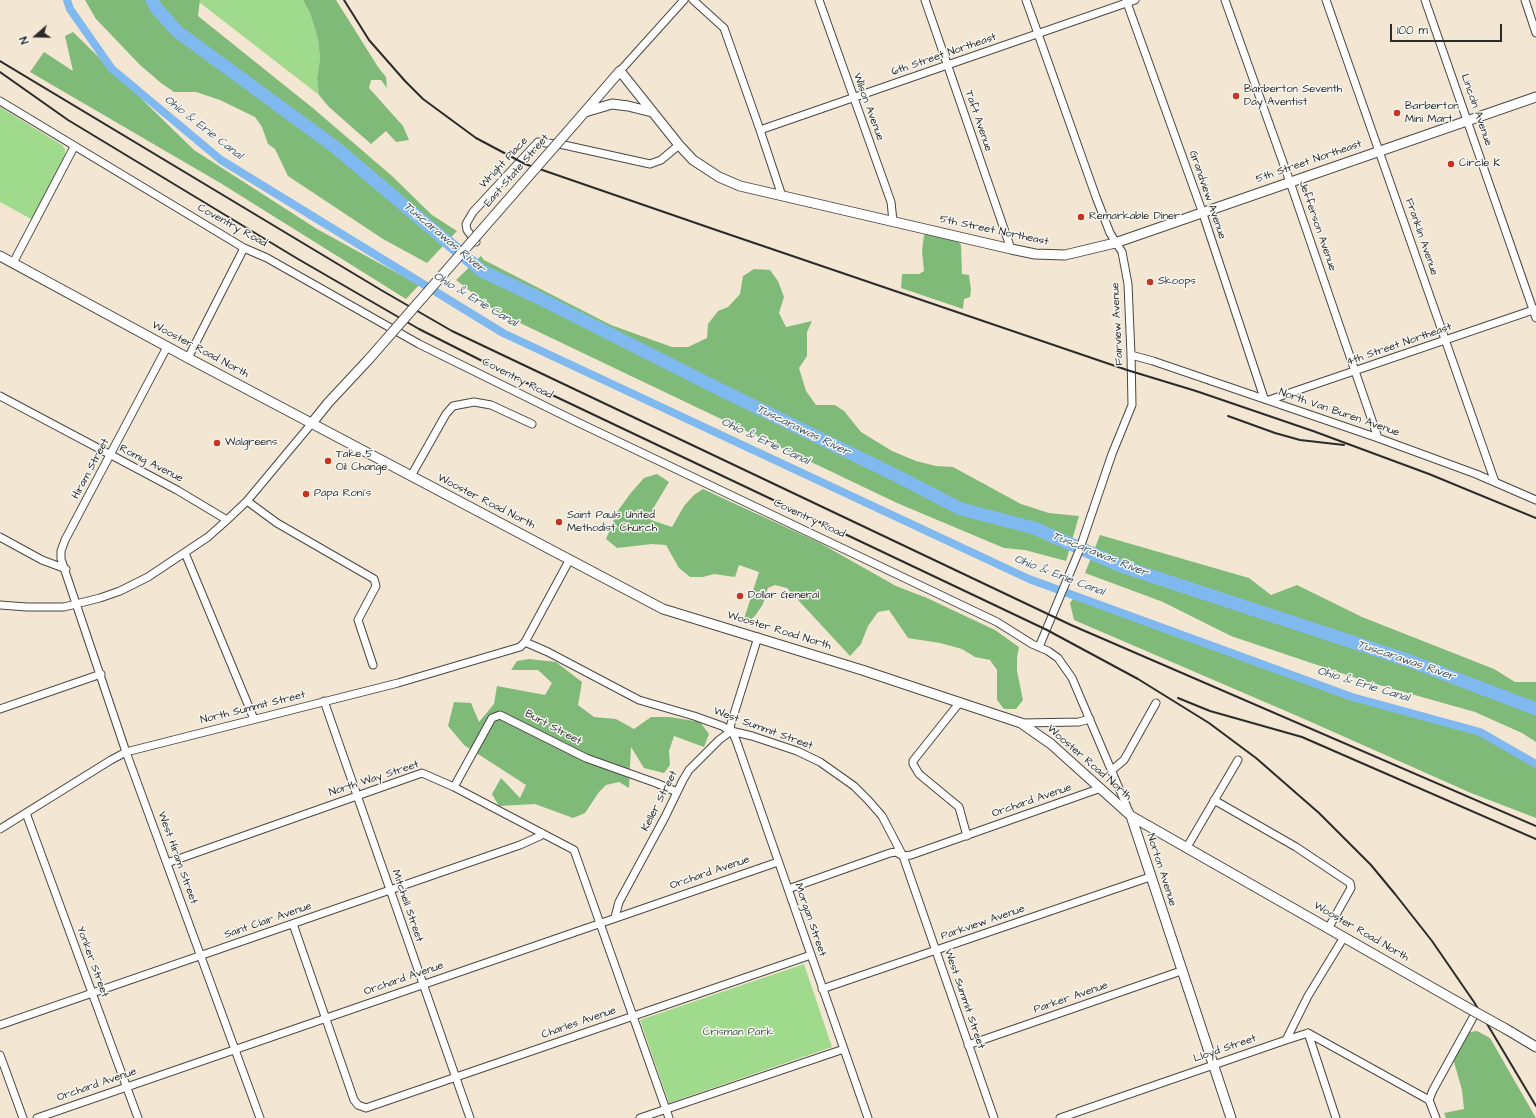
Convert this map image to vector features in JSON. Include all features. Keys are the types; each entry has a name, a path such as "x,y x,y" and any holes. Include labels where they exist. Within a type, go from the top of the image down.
{"main road":[{"name":"5th Street Northeast","path":"620,71 679,145 693,160 719,177 740,186 1011,249 1035,254 1065,255 1116,243 1202,211 1536,97"},
{"name":"East State Street","path":"312,423 620,71"},
{"path":"584,112 612,104 652,112"},
{"name":"Wooster Road North","path":"0,256 167,347 663,609 758,637 1021,723 1051,744 1131,816 1329,927 1472,1012 1536,1046"},
{"name":"Norton Avenue","path":"1131,816 1212,1065 1231,1118"}],"street":[{"name":"East State Street","path":"620,71 684,0"},
{"path":"693,0 724,28 782,196"},
{"name":"Wilson Avenue","path":"819,0 891,202 893,221"},
{"name":"Taft Avenue","path":"925,0 1011,249"},
{"name":"Fairview Avenue","path":"1026,0 1096,197 1116,243 1122,252 1127,278 1131,355 1132,405 1112,454 1057,608 1039,648"},
{"name":"6th Street Northeast","path":"760,130 1135,0"},
{"name":"Jefferson Avenue","path":"1225,0 1290,182 1378,438"},
{"name":"Franklin Avenue","path":"1326,0 1495,482"},
{"name":"Lincoln Avenue","path":"1425,0 1535,310 1536,318"},
{"path":"1524,0 1536,33"},
{"name":"Grandview Avenue","path":"1126,2 1202,211 1266,399"},
{"name":"Coventry Road","path":"0,102 244,248 267,258 419,344 573,420 997,622 1039,648"},
{"name":"Wright Place","path":"476,242 467,230 466,224 473,212 538,142 564,145 650,164 661,160 679,145"},
{"path":"13,263 74,147"},
{"path":"188,358 244,248"},
{"name":"4th Street Northeast","path":"1266,399 1356,371 1535,310"},
{"name":"Hiram Street","path":"78,604 61,559 61,551 167,347"},
{"name":"North Van Buren Avenue","path":"1131,355 1153,361 1378,438 1495,482 1536,500"},
{"name":"Romig Avenue","path":"0,396 111,456 178,490 228,520"},
{"path":"411,476 446,414 453,406 474,402 491,405 532,424"},
{"path":"0,605 56,607 78,604 120,591 148,577 208,537 228,520 247,501 312,423"},
{"path":"247,501 277,523 374,579 376,586 358,620 373,665"},
{"path":"0,538 42,560 66,569"},
{"path":"185,553 254,719"},
{"path":"525,642 570,559"},
{"name":"West Hiram Street","path":"78,604 126,752 260,1118"},
{"path":"731,731 731,720 758,637"},
{"name":"North Summit Street","path":"0,829 126,752 441,672 512,650 525,642"},
{"name":"West Summit Street","path":"525,642 548,652 627,695 694,716 722,726 731,731 752,736 797,751 820,762 854,786 882,816 903,856 994,1118"},
{"name":"Norton Avenue","path":"1039,648 1058,658 1065,666 1090,719 1131,816"},
{"path":"0,709 101,674"},
{"name":"Mitchell Street","path":"324,701 470,1118"},
{"path":"960,702 913,761 913,764 918,774 959,807 967,836"},
{"path":"1112,770 1124,760 1156,703"},
{"name":"Burt Street","path":"454,787 492,718 500,715 586,758 677,792"},
{"path":"1021,723 1079,722 1090,719"},
{"name":"Keller Street","path":"615,917 619,902 689,770 719,740 731,731"},
{"name":"Morgan Street","path":"731,731 736,740 868,1118"},
{"path":"1187,847 1238,760"},
{"name":"North Way Street","path":"167,863 422,773 454,787 574,850 669,1118"},
{"name":"Orchard Avenue","path":"788,889 896,852 903,856 967,836 1101,788"},
{"path":"1214,800 1296,847 1350,883 1351,888 1329,927"},
{"name":"Yonker Street","path":"26,813 138,1118"},
{"name":"Saint Clair Avenue","path":"0,1025 390,890 526,842 542,834"},
{"name":"Orchard Avenue","path":"37,1118 600,922 778,862"},
{"name":"Parkview Avenue","path":"822,989 1150,877"},
{"path":"293,924 327,1017"},
{"path":"1286,1040 1308,996 1344,937"},
{"name":"Charles Avenue","path":"327,1017 356,1102 362,1107 374,1106 811,955"},
{"name":"Parker Avenue","path":"968,1045 1181,971"},
{"path":"1429,1100 1472,1012"},
{"path":"1308,1033 1429,1100 1436,1118"},
{"path":"1308,1033 1336,1118"},
{"name":"Lloyd Street","path":"1060,1118 1308,1033"},
{"path":"640,1118 844,1049"},
{"path":"0,1055 23,1118"}],"green space":[{"path":"85,0 200,0 198,16 314,109 392,176 432,215 457,231 427,263 383,239 288,176 275,149 268,144 262,127 255,117 220,100 196,92 174,92 161,83 140,65 96,19"},
{"path":"200,0 303,0 310,13 318,39 320,58 317,79 319,95 199,2"},
{"path":"303,0 336,0 378,67 386,77 387,88 381,80 371,80 369,88 403,126 409,140 396,142 386,131 371,144 329,107 319,95 317,79 320,58 318,39 310,13"},
{"path":"73,32 194,150 317,229 419,285 406,299 222,184 30,72 44,52 73,71 65,36"},
{"path":"0,107 62,145 65,149 65,155 33,220 0,202"},
{"path":"931,234 958,241 961,245 962,274 969,275 971,290 970,297 964,299 963,309 901,288 902,274 919,274 924,271 922,251 924,235"},
{"path":"481,256 484,260 611,325 672,347 688,347 707,338 708,324 718,311 728,307 740,294 743,276 754,269 770,270 778,281 784,297 779,313 786,327 812,321 807,332 807,356 799,368 806,391 816,405 835,405 844,411 861,432 892,451 916,461 936,466 953,467 1021,504 1049,513 1079,516 1066,561 1025,550 1004,548 897,503 497,312 456,280"},
{"path":"657,474 669,482 654,507 651,520 672,527 684,506 694,495 703,489 820,543 896,586 927,598 995,630 1019,647 1017,671 1023,700 1016,709 1004,709 997,700 997,670 990,660 975,657 962,649 940,643 908,638 889,610 878,612 868,626 861,644 850,656 787,588 775,585 768,588 763,604 755,616 749,621 743,622 759,572 739,565 735,577 714,574 703,577 690,577 679,568 666,545 652,544 617,548 606,539 617,512 644,478"},
{"path":"1100,535 1249,578 1271,595 1297,585 1362,617 1494,669 1515,682 1536,682 1536,742 1522,733 1475,712 1365,681 1231,636 1163,602 1085,573"},
{"path":"1076,595 1352,697 1480,732 1536,768 1536,818 1471,793 1302,718 1074,620 1070,603"},
{"path":"529,659 556,662 582,682 578,705 594,717 616,719 634,729 651,717 670,717 700,722 709,734 704,747 674,736 669,751 670,765 664,773 644,768 631,747 629,788 619,782 606,785 599,792 585,813 573,818 535,804 499,806 492,794 501,778 520,798 526,785 464,745 448,726 454,702 471,703 479,722 494,704 497,686 545,695 552,683 538,670 511,670 517,661"},
{"name":"Crisman Park","path":"804,964 832,1047 669,1103 640,1020"},
{"path":"1477,1031 1490,1038 1536,1118 1446,1118 1444,1113 1464,1109 1462,1090 1452,1055 1464,1033"}],"waterway":[{"name":"Ohio & Erie Canal","path":"67,0 70,9 112,69 221,160 503,333 1029,579 1352,697 1480,732 1536,764"},
{"name":"Tuscarawas River","path":"152,0 157,9 178,32 335,147 482,271 961,509 1034,528 1121,566 1410,661 1536,709"}],"railway":[{"path":"344,0 369,40 423,99 476,138 525,164 1127,370 1196,391 1313,431 1429,474 1536,518"},
{"path":"0,61 381,290 452,331 1071,625 1536,826"},
{"path":"0,72 68,120 298,259 419,329 510,375 1047,630 1138,679 1209,723 1256,758 1319,813 1371,865 1432,941 1474,1002 1536,1106"},
{"path":"1228,416 1275,433 1300,440 1344,445"},
{"path":"1178,698 1210,711 1302,737 1536,839"}],"place":[{"name":"Barberton Seventh Day Aventist","path":"1236,96"},
{"name":"Barberton Mini Mart","path":"1397,113"},
{"name":"Circle K","path":"1451,164"},
{"name":"Remarkable Diner","path":"1081,217"},
{"name":"Skoops","path":"1150,282"},
{"name":"Walgreens","path":"217,443"},
{"name":"Take 5 Oil Change","path":"328,461"},
{"name":"Papa Roni's","path":"306,494"},
{"name":"Saint Pauls United Methodist Church","path":"559,522"},
{"name":"Dollar General","path":"740,596"}]}
